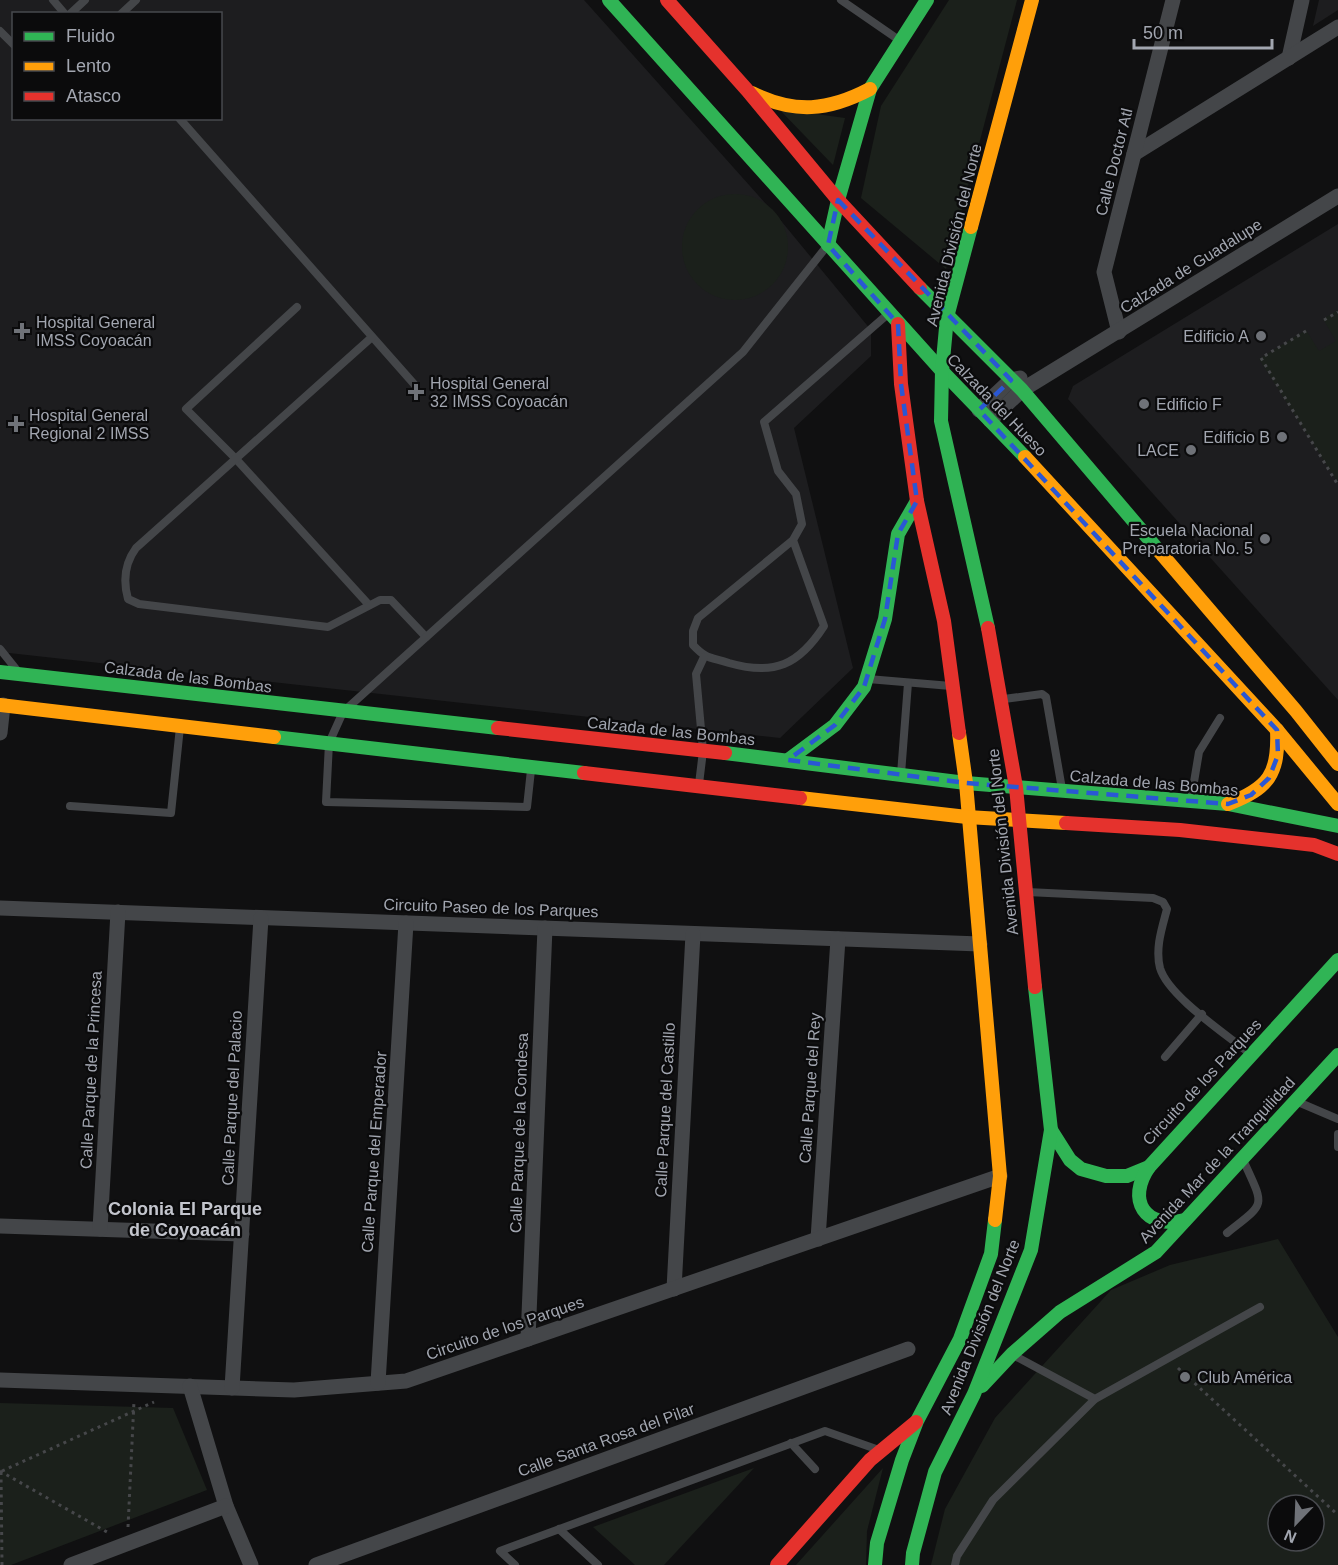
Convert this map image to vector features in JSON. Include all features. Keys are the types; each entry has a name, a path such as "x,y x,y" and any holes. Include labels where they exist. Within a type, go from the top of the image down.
{"main road":[{"name":"Calzada del Hueso","path":"609,0 942,371 1277,730 1338,804"},
{"name":"Calzada del Hueso","path":"667,0 747,90 838,200 947,316 1016,385 1296,711 1338,764"},
{"path":"828,245 838,200 870,89 927,0"},
{"name":"Avenida División del Norte","path":"912,1565 913,1553 935,1472 974,1394 1031,1250 1051,1130 1016,787 986,615 941,421 942,371 947,316 1032,0"},
{"path":"747,90 778,104 813,109 843,103 870,89"},
{"name":"Avenida División del Norte","path":"875,1565 877,1543 902,1460 917,1421 960,1339 991,1254 1000,1176 967,817 966,783 944,621 917,501 894,318"},
{"path":"788,760 835,725 864,687 885,619 898,534 917,501"},
{"name":"Calzada de las Bombas","path":"0,672 788,760 966,783 1228,804 1338,826"},
{"path":"1,705 967,817 1225,835 1314,845 1338,854"},
{"path":"1228,804 1251,795 1269,778 1278,755 1277,730"},
{"name":"Circuito de los Parques","path":"1051,1130 1070,1160 1081,1169 1106,1176 1127,1176 1149,1167 1338,960"},
{"name":"Avenida Mar de la Tranquilidad","path":"974,1394 1012,1354 1060,1312 1156,1252 1338,1055"},
{"path":"1149,1167 1143,1173 1137,1190 1141,1206 1152,1219 1160,1223 1169,1224 1185,1220"},
{"path":"777,1565 870,1460 917,1421"}],"street":[{"name":"Calle Doctor Atl","path":"1119,332 1104,272 1173,0"},
{"path":"1289,58 1302,0"},
{"path":"1134,154 1338,27"},
{"name":"Calzada de Guadalupe","path":"984,415 1016,385 1063,365 1338,196"},
{"path":"0,732 1,705"},
{"name":"Circuito Paseo de los Parques","path":"0,908 980,944"},
{"name":"Calle Parque de la Princesa","path":"100,1229 118,912"},
{"name":"Calle Parque del Palacio","path":"232,1388 261,918"},
{"name":"Calle Parque del Emperador","path":"378,1383 406,923"},
{"name":"Calle Parque de la Condesa","path":"528,1339 546,928"},
{"name":"Calle Parque del Castillo","path":"674,1289 693,934"},
{"name":"Calle Parque del Rey","path":"818,1239 838,939"},
{"name":"Circuito de los Parques","path":"0,1380 294,1390 406,1381 1000,1176"},
{"path":"0,1226 242,1234"},
{"name":"Calle Santa Rosa del Pilar","path":"315,1565 908,1349"},
{"path":"190,1386 226,1506 251,1565"},
{"path":"71,1565 226,1506"}],"lane":[{"path":"53,0 65,12"},
{"path":"70,12 85,0"},
{"path":"123,12 136,0"},
{"path":"841,0 900,41"},
{"path":"0,31 12,43"},
{"path":"181,120 414,384"},
{"path":"531,766 527,807 326,802 329,743 343,712 743,352 828,245"},
{"path":"297,307 186,408 236,459 369,605"},
{"path":"793,540 824,626 812,645 790,662 775,668 749,669 704,657 693,645 693,632 698,618 793,540 802,524 796,494 778,471 764,422 894,318"},
{"path":"372,337 136,548 128,559 125,588 128,599 139,604 328,627 380,600 391,600 426,637"},
{"path":"0,649 21,674"},
{"path":"699,786 703,751 696,674 704,657"},
{"path":"866,679 953,686"},
{"path":"900,775 908,682"},
{"path":"1001,700 1045,695 1062,791"},
{"path":"1191,801 1199,752 1220,718"},
{"path":"70,806 171,813 180,726"},
{"path":"1025,892 1154,898 1163,902 1167,909 1158,942 1160,968 1173,990 1251,1055"},
{"path":"1165,1056 1202,1014"},
{"path":"1296,1101 1338,1119"},
{"path":"1338,1134 1338,1148"},
{"path":"1227,1233 1255,1211 1259,1202 1258,1193 1243,1158"},
{"path":"956,1565 957,1556 993,1500 1095,1399 1260,1307"},
{"path":"1012,1354 1095,1399"},
{"path":"515,1565 500,1551 825,1431 902,1460"},
{"path":"791,1443 815,1469"},
{"path":"559,1529 598,1565"}],"path":[{"path":"1324,320 1338,312"},
{"path":"1306,331 1261,358 1338,485"},
{"path":"1168,1358 1338,1515"},
{"path":"0,1472 127,1544 135,1384"},
{"path":"0,1472 162,1399"},
{"path":"0,1472 2,1565"}],"highlighted area":[{"path":"838,200 1011,380 979,410 1277,730 1278,755 1269,778 1251,795 1228,804 966,783 788,760 835,725 864,687 885,619 898,534 917,501 901,384 898,324 828,245"}],"shaded area":[{"name":"Hospital General 32 IMSS Coyoacán","path":"0,0 584,0 782,222 871,330 871,356 794,428 853,668 780,738 0,652"},
{"path":"949,0 1017,0 946,269 861,198 881,106"},
{"path":"1319,0 1338,0 1338,10 1313,26"},
{"path":"779,109 845,118 833,165"},
{"path":"735,194 755,198 772,210 784,227 788,247 784,267 772,284 755,296 735,300 715,296 698,284 686,267 682,247 686,227 698,210 715,198"},
{"name":"Escuela Nacional Preparatoria No. 5","path":"1338,224 1338,700 1068,399 1073,386"},
{"path":"1338,310 1338,483 1259,359 1306,330 1319,351 1336,341 1323,319"},
{"name":"Club América","path":"1278,1239 1338,1337 1338,1565 931,1565 945,1509 995,1418 1111,1290 1170,1265"},
{"path":"0,1403 173,1408 207,1490 11,1565 0,1565"},
{"path":"754,1468 664,1565 635,1565 593,1527"},
{"path":"883,1468 867,1531 866,1565 796,1565"}],"traffic: fast":[{"path":"609,0 942,371 1025,457"},
{"path":"828,245 838,200 870,89 927,0"},
{"path":"971,227 947,317 942,371 941,421 988,628"},
{"path":"920,288 1022,390 1159,551"},
{"path":"788,760 835,725 864,687 885,619 898,534 917,501"},
{"path":"0,672 498,728"},
{"path":"274,737 584,773"},
{"path":"725,753 966,783 1228,804 1338,826"},
{"path":"1051,1130 1070,1160 1081,1169 1106,1176 1127,1176 1149,1167 1338,960"},
{"path":"912,1565 913,1553 935,1472 974,1394 1031,1250 1051,1130 1035,987"},
{"path":"982,1386 1012,1354 1060,1312 1156,1252 1338,1055"},
{"path":"1149,1167 1142,1179 1139,1191 1143,1210 1159,1221 1185,1220"},
{"path":"875,1565 877,1543 902,1460 917,1421 960,1339 991,1254 995,1220"}],"traffic: slow":[{"path":"971,227 1032,0"},
{"path":"752,93 783,104 811,107 840,102 870,89"},
{"path":"1025,457 1277,730 1338,804"},
{"path":"1159,551 1296,711 1338,764"},
{"path":"0,705 274,737"},
{"path":"1228,804 1253,792 1269,778 1276,758 1277,730"},
{"path":"959,733 966,783 1000,1176 995,1220"},
{"path":"800,798 967,817 1066,823"}],"traffic: jam":[{"path":"667,0 747,90 838,200 920,288"},
{"path":"898,324 901,384 917,501 944,621 959,733"},
{"path":"988,628 1016,787 1035,987"},
{"path":"498,728 725,753"},
{"path":"584,773 800,798"},
{"path":"1066,823 1180,830 1314,845 1338,854"},
{"path":"777,1565 870,1460 916,1422"}],"place":[{"name":"Hospital General IMSS Coyoacán","path":"22,331"},
{"name":"Edificio A","path":"1261,336"},
{"name":"Hospital General 32 IMSS Coyoacán","path":"416,392"},
{"name":"Edificio F","path":"1144,404"},
{"name":"Hospital General Regional 2 IMSS","path":"16,424"},
{"name":"Edificio B","path":"1282,437"},
{"name":"LACE","path":"1191,450"},
{"name":"Escuela Nacional Preparatoria No. 5","path":"1265,539"},
{"name":"Club América","path":"1185,1377"}],"district":[{"name":"Colonia El Parque de Coyoacán","path":"185,1219"}]}
